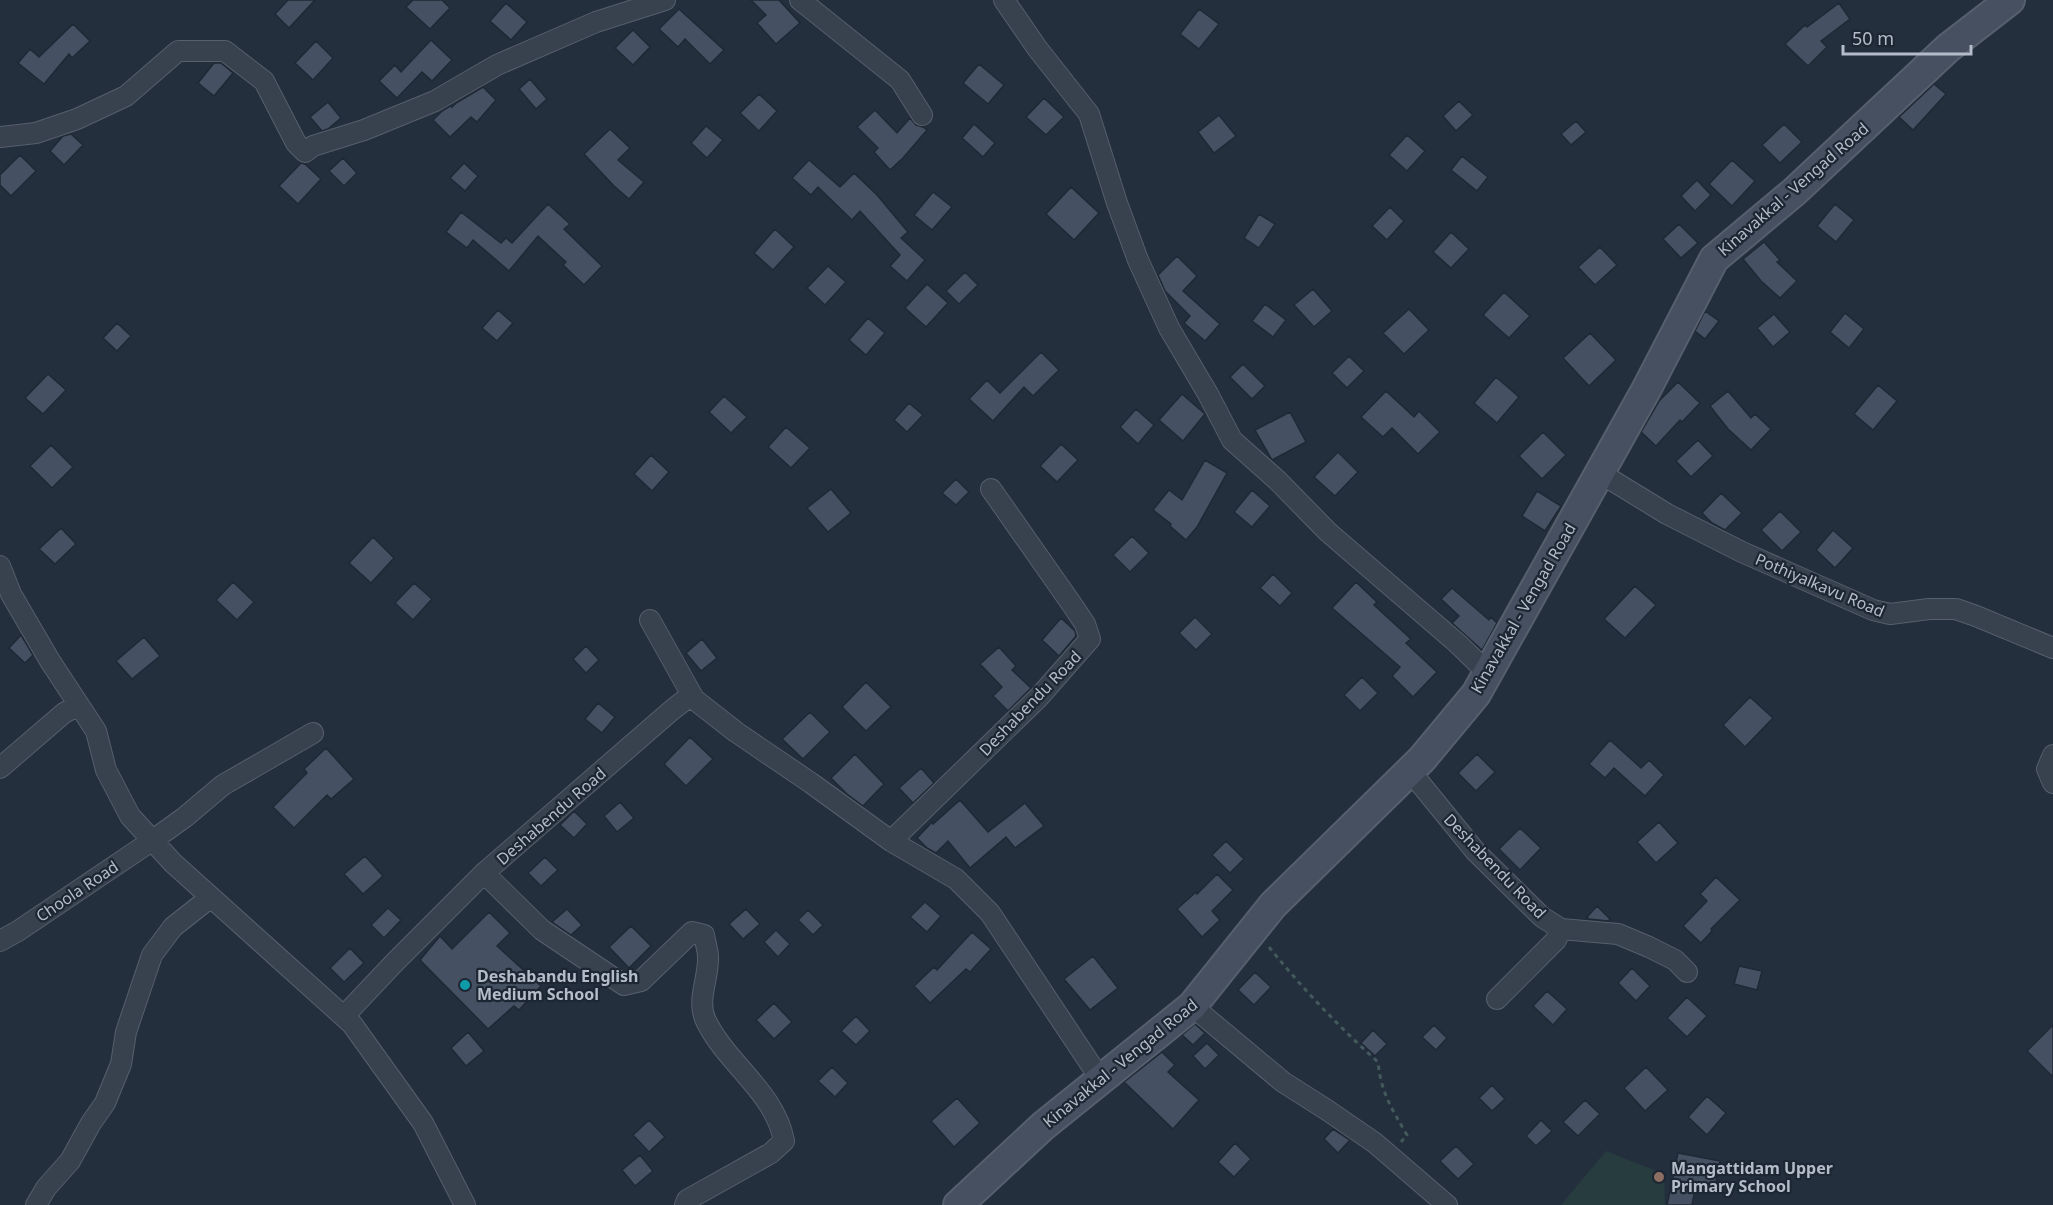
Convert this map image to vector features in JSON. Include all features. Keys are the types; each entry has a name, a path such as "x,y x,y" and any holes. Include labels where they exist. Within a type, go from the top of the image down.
{"main road":[{"name":"Kinavakkal - Vengad Road","path":"958,1205 1043,1125 1192,1005 1273,905 1410,771 1476,694 1646,390 1714,259 1794,192 1948,48 2010,0"}],"street":[{"path":"0,137 36,133 77,119 126,96 178,51 225,51 264,81 296,143 305,152 313,146 364,130 435,101 497,66 596,21 665,0"},
{"path":"800,0 900,80 922,115"},
{"path":"1004,0 1037,48 1089,114 1138,260 1169,328 1232,440 1277,480 1328,532 1457,643 1488,673"},
{"name":"Pothiyalkavu Road","path":"1600,473 1667,514 1742,552 1873,610 1890,614 1929,609 1956,609 2053,648"},
{"name":"Deshabendu Road","path":"891,841 1039,697 1090,639 1085,624 991,489"},
{"path":"0,566 11,594 96,731 106,770 130,816 173,863 352,1024 423,1123 465,1205"},
{"path":"650,620 693,697 736,732 891,841 956,879 990,914 1101,1080"},
{"name":"Deshabendu Road","path":"685,1205 687,1200 771,1153 784,1141 781,1126 759,1090 727,1053 705,1019 702,991 709,958 704,934 692,932 641,981 624,985 542,930 484,873 685,698 693,697"},
{"path":"0,768 64,713 79,705"},
{"path":"153,840 223,785 313,733"},
{"path":"2053,755 2047,769 2053,783"},
{"name":"Deshabendu Road","path":"1410,771 1476,852 1542,917 1561,929 1618,934 1675,960 1687,972"},
{"name":"Choola Road","path":"0,941 153,840"},
{"path":"344,1016 394,962 484,873"},
{"path":"36,1205 46,1188 70,1161 105,1103 121,1064 126,1032 152,955 173,927 211,897"},
{"name":"Deshabendu Road","path":"1497,999 1556,940 1561,929"},
{"path":"1192,1005 1283,1082 1328,1110 1389,1156 1447,1205"}],"path":[{"path":"1254,929 1286,967 1359,1045 1378,1062 1380,1083 1407,1135 1389,1156"}],"green space":[{"path":"1606,1151 1664,1174 1665,1205 1561,1205"}],"building":[{"path":"288,0 315,0 289,28 275,14"},
{"path":"413,0 442,0 450,8 430,29 406,7"},
{"path":"751,0 779,0 800,23 776,44 757,23 766,15"},
{"path":"506,3 527,22 511,40 490,21"},
{"path":"1839,3 1850,19 1821,41 1827,47 1808,66 1785,44 1805,25 1807,27"},
{"path":"679,9 724,50 710,64 685,39 678,47 659,29"},
{"path":"1199,9 1219,24 1199,49 1180,34"},
{"path":"73,24 90,41 72,58 69,54 44,84 18,63 30,49 39,57"},
{"path":"633,30 650,47 633,65 615,48"},
{"path":"431,40 452,60 432,81 422,72 397,98 379,81 395,65 401,72"},
{"path":"316,41 333,58 313,80 295,63"},
{"path":"214,63 221,63 233,73 214,96 198,83"},
{"path":"979,64 1004,85 988,104 963,83"},
{"path":"530,79 547,99 536,109 519,89"},
{"path":"1934,84 1946,94 1913,130 1899,117"},
{"path":"483,87 496,100 477,122 471,117 450,137 433,120 442,111"},
{"path":"759,94 777,111 759,131 740,113"},
{"path":"1044,98 1064,117 1046,135 1026,117"},
{"path":"1459,101 1473,115 1456,131 1443,116"},
{"path":"328,102 341,118 322,131 310,117"},
{"path":"875,110 897,133 910,118 916,125 927,130 890,170 874,152 878,148 857,127"},
{"path":"1219,115 1236,136 1214,153 1198,132"},
{"path":"1576,121 1586,132 1571,145 1561,134"},
{"path":"974,124 995,143 983,157 962,138"},
{"path":"1784,124 1802,142 1780,163 1762,145"},
{"path":"706,126 723,140 707,158 691,143"},
{"path":"610,129 630,148 618,160 644,182 629,199 584,154"},
{"path":"71,134 83,145 64,165 50,151 63,136"},
{"path":"1407,135 1425,151 1407,171 1389,155"},
{"path":"20,155 36,171 11,196 0,185 0,175"},
{"path":"1462,156 1488,177 1477,191 1451,170"},
{"path":"343,158 357,173 344,186 329,171"},
{"path":"809,160 840,187 854,173 877,195 908,232 901,238 925,260 907,281 890,266 900,255 860,211 852,220 818,187 811,195 792,178"},
{"path":"1732,160 1755,181 1732,206 1709,184"},
{"path":"301,163 321,179 298,204 279,186"},
{"path":"464,163 478,176 465,191 450,178"},
{"path":"1697,180 1711,195 1695,211 1681,196"},
{"path":"1071,187 1099,213 1074,240 1046,214"},
{"path":"933,192 952,207 932,230 914,215"},
{"path":"548,204 570,224 564,229 602,266 584,285 563,265 566,262 538,236 509,271 473,240 467,248 446,232 461,212 501,243 506,238 512,243"},
{"path":"1835,204 1854,220 1836,242 1817,226"},
{"path":"1390,207 1404,221 1387,240 1372,226"},
{"path":"1259,214 1275,224 1259,248 1244,238"},
{"path":"1679,224 1698,243 1681,258 1663,239"},
{"path":"775,229 794,247 773,270 754,253"},
{"path":"1451,232 1469,249 1451,268 1433,252"},
{"path":"1764,242 1780,260 1777,262 1797,281 1780,298 1761,281 1743,259"},
{"path":"1600,247 1617,265 1595,285 1578,267"},
{"path":"1177,256 1197,276 1183,291 1220,324 1205,341 1184,323 1190,316 1165,291 1158,275"},
{"path":"828,266 846,282 825,305 807,288"},
{"path":"965,272 978,285 959,304 946,291"},
{"path":"927,284 948,303 926,327 905,308"},
{"path":"1313,289 1332,311 1314,327 1294,305"},
{"path":"1504,292 1530,316 1509,338 1483,315"},
{"path":"1265,304 1286,320 1273,337 1252,321"},
{"path":"1409,309 1429,330 1404,354 1383,333"},
{"path":"498,310 513,323 497,341 482,328"},
{"path":"1705,311 1719,321 1705,339 1695,331"},
{"path":"1845,313 1864,329 1849,348 1830,332"},
{"path":"1774,314 1790,332 1773,347 1757,328"},
{"path":"868,318 885,333 866,355 849,340"},
{"path":"117,323 131,336 117,351 103,338"},
{"path":"1590,333 1616,360 1589,386 1563,358"},
{"path":"1041,352 1059,370 1033,396 1024,387 993,421 969,399 987,380 1000,393"},
{"path":"1349,356 1364,371 1347,388 1332,373"},
{"path":"1243,364 1265,386 1252,399 1230,377"},
{"path":"48,374 66,390 43,414 25,398"},
{"path":"1496,377 1519,397 1497,423 1474,403"},
{"path":"1678,382 1700,403 1682,422 1680,420 1656,446 1641,432 1659,401"},
{"path":"1878,385 1897,401 1873,430 1854,414"},
{"path":"1386,391 1414,417 1419,411 1440,432 1418,454 1392,428 1383,437 1361,417"},
{"path":"1728,391 1751,418 1755,414 1771,429 1751,450 1728,429 1710,406"},
{"path":"1182,394 1205,414 1183,441 1159,420"},
{"path":"724,396 747,417 731,433 709,412"},
{"path":"909,403 923,415 907,432 894,420"},
{"path":"1136,409 1154,425 1138,444 1120,427"},
{"path":"1290,412 1306,442 1272,460 1255,430"},
{"path":"786,427 810,448 791,468 768,447"},
{"path":"1543,432 1566,455 1542,479 1519,456"},
{"path":"1698,440 1713,456 1691,477 1676,461"},
{"path":"1061,444 1078,460 1057,482 1040,466"},
{"path":"51,445 73,467 52,488 30,466"},
{"path":"1338,452 1358,472 1335,496 1314,477"},
{"path":"651,455 669,472 652,491 634,474"},
{"path":"1205,460 1227,473 1197,527 1186,540 1153,510 1169,490 1182,500"},
{"path":"956,479 969,492 956,505 942,493"},
{"path":"831,489 851,513 828,532 807,508"},
{"path":"1252,490 1270,506 1252,527 1234,512"},
{"path":"1537,491 1561,506 1545,531 1522,516"},
{"path":"1721,493 1742,513 1725,530 1712,523 1702,513"},
{"path":"1780,511 1801,532 1782,551 1761,530"},
{"path":"61,528 76,544 55,564 39,549"},
{"path":"1833,530 1853,548 1835,568 1816,550"},
{"path":"1132,536 1149,553 1130,572 1113,555"},
{"path":"373,537 394,558 371,583 349,563"},
{"path":"1273,574 1292,593 1280,606 1260,588"},
{"path":"233,582 254,602 237,620 216,600"},
{"path":"1356,582 1377,602 1374,605 1411,639 1406,643 1437,672 1413,697 1392,676 1400,667 1332,608"},
{"path":"414,583 432,599 413,620 395,603"},
{"path":"1635,586 1656,605 1625,638 1604,619"},
{"path":"1452,588 1489,620 1491,617 1497,623 1482,650 1452,623 1459,616 1441,599"},
{"path":"1195,617 1212,634 1196,650 1179,633"},
{"path":"1061,618 1075,631 1076,636 1059,656 1042,640"},
{"path":"21,635 33,655 25,663 9,648"},
{"path":"144,637 160,656 132,679 116,661"},
{"path":"702,639 717,658 701,671 686,653"},
{"path":"586,646 599,660 586,673 573,659"},
{"path":"999,647 1016,666 1012,670 1031,688 1008,711 993,696 1002,687 980,664"},
{"path":"1362,677 1378,693 1360,711 1344,695"},
{"path":"866,682 891,707 866,731 842,707"},
{"path":"1750,697 1773,718 1745,747 1723,725"},
{"path":"598,703 615,717 602,733 585,719"},
{"path":"810,712 830,732 803,759 782,739"},
{"path":"690,737 713,759 686,786 664,764"},
{"path":"1610,740 1641,768 1649,760 1664,775 1645,796 1614,768 1605,778 1589,764"},
{"path":"326,748 354,779 331,799 327,795 294,828 273,807 307,773 304,769"},
{"path":"855,754 884,784 863,806 831,778"},
{"path":"1477,754 1495,772 1476,791 1458,773"},
{"path":"921,768 934,783 913,803 899,788"},
{"path":"960,800 988,832 1025,803 1044,826 1015,848 1006,837 970,868 948,841 936,853 917,838 932,822 933,824"},
{"path":"620,802 634,818 617,832 604,816"},
{"path":"574,811 587,824 574,838 560,825"},
{"path":"1659,822 1678,843 1656,863 1637,842"},
{"path":"1520,828 1541,848 1520,870 1499,849"},
{"path":"1226,841 1244,859 1230,873 1212,855"},
{"path":"365,856 383,876 363,894 344,874"},
{"path":"545,857 558,870 541,886 528,873"},
{"path":"1217,874 1233,890 1212,911 1220,920 1202,937 1177,909 1196,892 1197,894"},
{"path":"1716,877 1740,900 1711,929 1712,931 1701,943 1683,926 1707,901 1700,894"},
{"path":"925,902 941,916 927,932 910,917"},
{"path":"1597,906 1610,919 1608,921 1587,917"},
{"path":"388,908 401,920 384,938 371,925"},
{"path":"567,909 582,925 571,935 552,922"},
{"path":"746,909 760,924 743,939 729,924"},
{"path":"808,910 823,925 813,935 798,920"},
{"path":"489,912 510,933 497,946 541,986 519,1010 514,1006 488,1029 420,960 440,936 452,949"},
{"path":"631,926 651,946 629,968 609,947"},
{"path":"776,930 790,944 778,957 764,942"},
{"path":"972,932 991,949 970,972 966,969 930,1003 914,986 934,967 937,970"},
{"path":"350,948 364,963 344,982 330,968"},
{"path":"1093,956 1118,988 1090,1010 1064,979"},
{"path":"1739,966 1762,971 1757,990 1734,984"},
{"path":"1632,968 1650,986 1636,1001 1618,983"},
{"path":"1255,972 1271,987 1254,1005 1238,990"},
{"path":"1547,991 1567,1009 1553,1025 1533,1006"},
{"path":"1687,997 1707,1016 1687,1037 1667,1018"},
{"path":"774,1003 792,1022 774,1039 756,1020"},
{"path":"856,1016 870,1031 856,1045 841,1031"},
{"path":"1195,1024 1205,1033 1193,1045 1182,1035"},
{"path":"1434,1025 1447,1038 1436,1050 1422,1037"},
{"path":"2053,1025 2053,1077 2027,1051"},
{"path":"1373,1030 1387,1044 1375,1056 1361,1043"},
{"path":"468,1032 484,1051 466,1066 451,1048"},
{"path":"1207,1043 1219,1055 1205,1069 1193,1056"},
{"path":"1162,1052 1175,1065 1168,1072 1199,1100 1173,1129 1124,1082"},
{"path":"832,1067 848,1083 835,1097 818,1081"},
{"path":"1646,1067 1668,1090 1645,1111 1624,1088"},
{"path":"1492,1085 1505,1099 1492,1111 1479,1098"},
{"path":"1707,1096 1726,1113 1707,1135 1688,1117"},
{"path":"957,1098 980,1123 954,1147 931,1121"},
{"path":"1585,1100 1600,1114 1578,1136 1563,1122"},
{"path":"649,1120 665,1137 649,1152 633,1135"},
{"path":"1541,1120 1552,1131 1536,1146 1526,1136"},
{"path":"1333,1129 1350,1140 1338,1153 1324,1139"},
{"path":"1235,1143 1251,1159 1234,1177 1218,1162"},
{"path":"1456,1146 1474,1164 1458,1179 1440,1161"},
{"path":"1678,1153 1720,1161 1715,1187 1696,1184 1692,1205 1667,1205"},
{"path":"640,1155 653,1171 635,1186 622,1170"}],"place":[{"name":"Deshabandu English Medium School","path":"465,985"},
{"name":"Mangattidam Upper Primary School","path":"1659,1177"}]}
